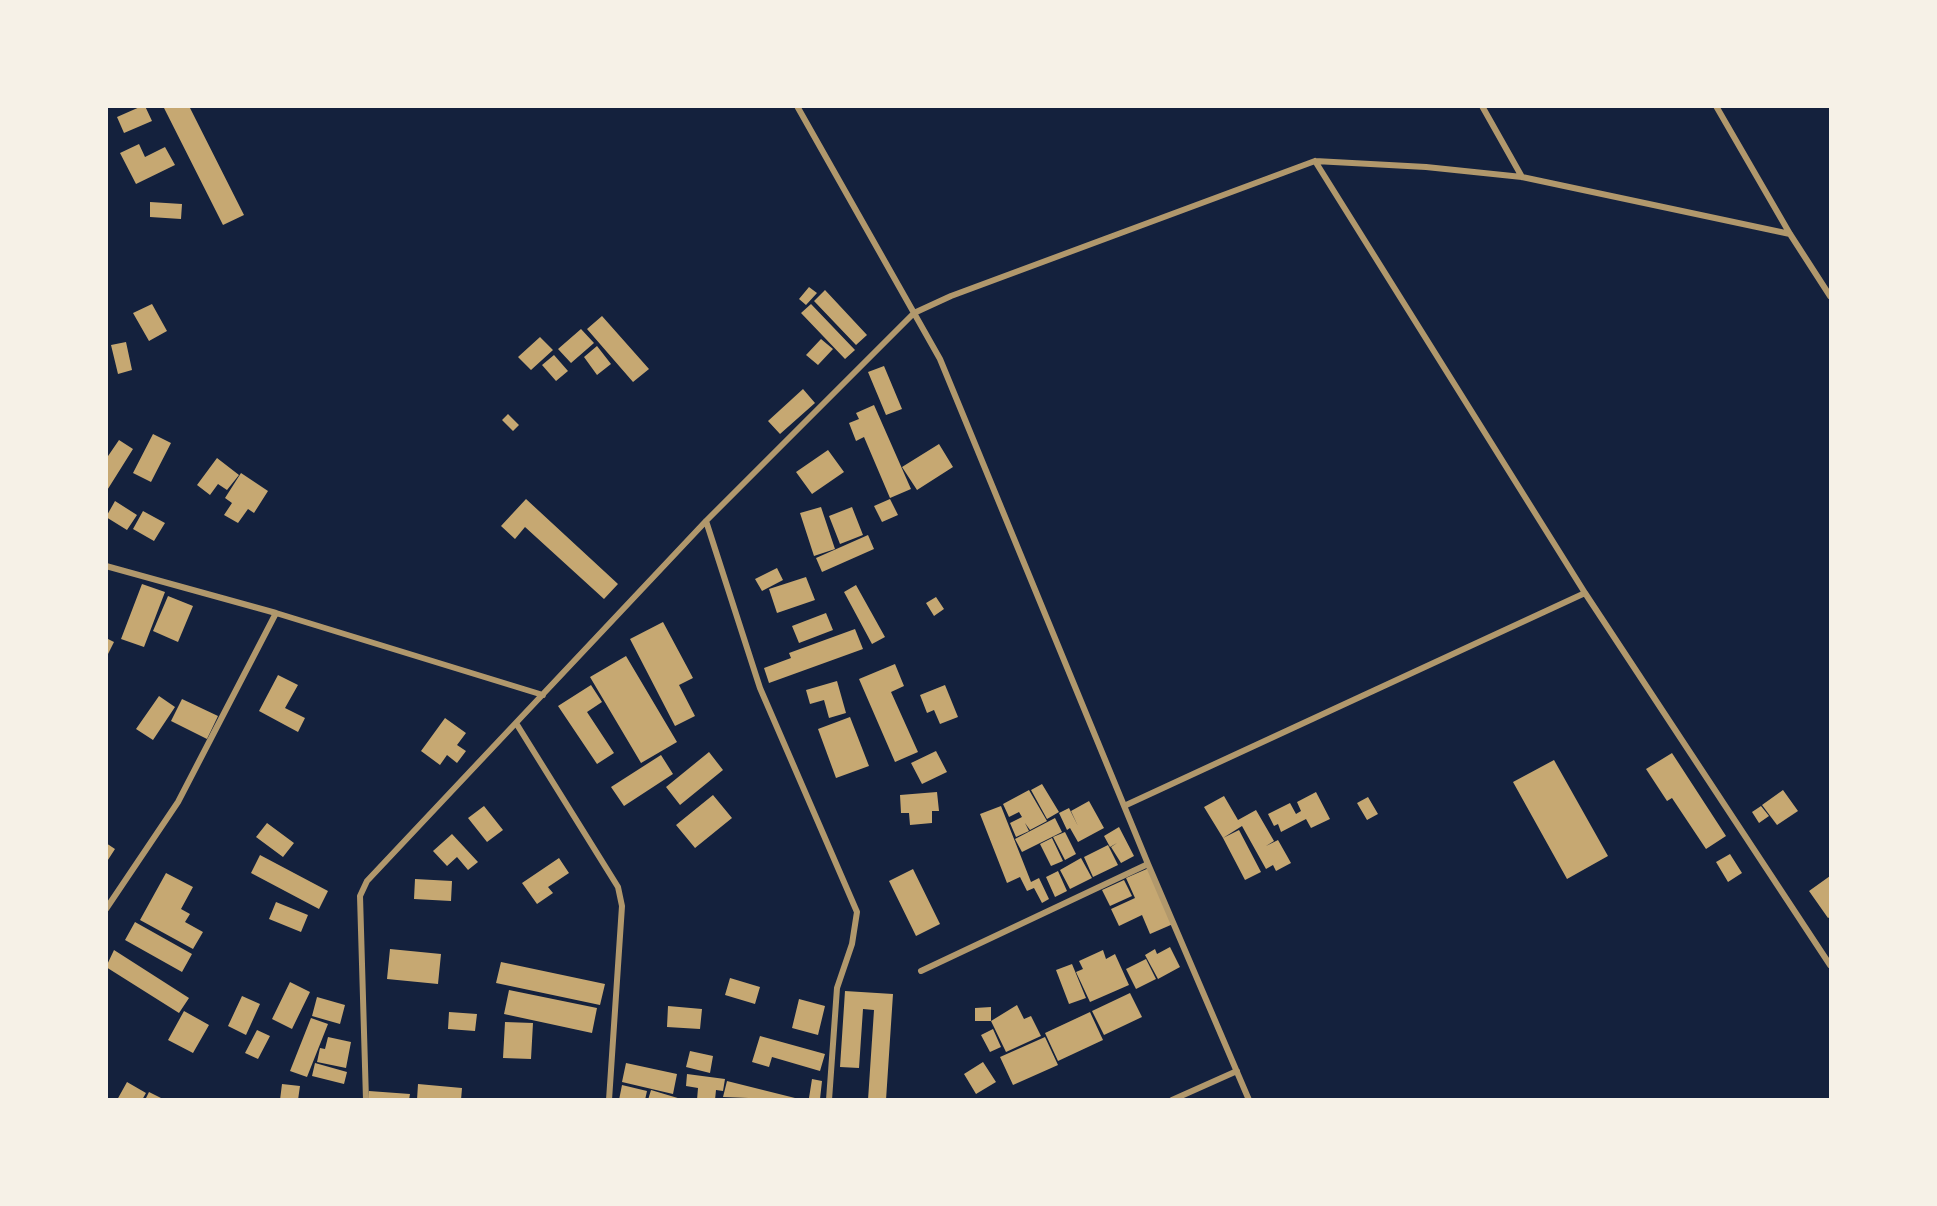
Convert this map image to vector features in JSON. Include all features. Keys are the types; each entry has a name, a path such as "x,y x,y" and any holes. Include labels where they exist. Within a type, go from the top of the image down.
{"street":[{"path":"797,106 940,359 1148,864 1249,1100"},
{"path":"1482,106 1522,177"},
{"path":"1716,106 1790,234 1830,296"},
{"path":"1315,161 1585,593 1830,965"},
{"path":"366,1100 360,896 367,881 706,521 914,313 951,296 1315,161 1426,167 1522,177 1790,234"},
{"path":"706,521 760,688 857,912 852,944 837,988 829,1100"},
{"path":"106,566 276,613 543,695"},
{"path":"1124,806 1585,593"},
{"path":"106,909 178,802 276,613"},
{"path":"516,723 618,887 622,906 609,1100"},
{"path":"921,971 1148,864"},
{"path":"1172,1100 1237,1071"}],"building":[{"path":"145,106 152,121 124,133 117,117"},
{"path":"163,106 189,106 244,215 223,225"},
{"path":"139,144 145,157 165,147 175,165 136,184 120,153"},
{"path":"150,202 182,204 181,219 150,217"},
{"path":"809,287 817,293 806,305 799,299"},
{"path":"825,290 867,335 856,345 814,301"},
{"path":"152,304 167,331 149,341 133,313"},
{"path":"811,304 855,350 845,359 801,313"},
{"path":"602,316 649,369 633,382 587,329"},
{"path":"581,329 594,343 571,363 558,349"},
{"path":"540,337 553,350 531,370 518,357"},
{"path":"821,339 833,349 818,365 806,355"},
{"path":"126,342 132,370 118,374 111,345"},
{"path":"597,346 611,364 597,375 584,357"},
{"path":"554,355 568,371 556,381 542,365"},
{"path":"884,366 902,409 886,415 868,372"},
{"path":"803,389 815,403 780,434 768,421"},
{"path":"874,405 911,489 890,498 864,437 856,441 849,423 859,419 856,413"},
{"path":"508,414 519,425 513,431 502,420"},
{"path":"153,434 171,443 151,482 133,473"},
{"path":"119,440 133,449 106,492 106,459"},
{"path":"939,444 953,467 917,490 902,467"},
{"path":"828,450 844,472 812,494 796,472"},
{"path":"217,458 239,475 227,490 218,484 210,495 197,485"},
{"path":"241,473 268,491 254,513 248,509 238,523 224,515 232,503 225,498"},
{"path":"526,499 618,584 604,599 525,527 515,539 501,526"},
{"path":"890,499 898,515 882,522 874,506"},
{"path":"115,501 137,515 127,530 106,517"},
{"path":"821,507 835,549 814,556 800,513"},
{"path":"852,507 863,535 840,544 829,516"},
{"path":"143,511 165,523 154,541 133,529"},
{"path":"868,535 874,549 822,572 816,558"},
{"path":"777,568 783,580 762,591 755,579"},
{"path":"806,577 815,600 777,613 769,589"},
{"path":"142,584 165,592 144,647 121,639"},
{"path":"856,585 885,637 872,644 844,592"},
{"path":"168,596 193,606 178,642 153,631"},
{"path":"936,597 944,609 934,616 926,603"},
{"path":"826,613 833,630 799,643 792,626"},
{"path":"663,622 693,678 679,685 695,716 675,726 630,639"},
{"path":"855,629 863,649 769,683 764,668 791,658 789,653"},
{"path":"106,638 114,642 106,658"},
{"path":"626,656 677,742 641,763 590,677"},
{"path":"895,664 904,686 891,692 918,752 895,762 859,679"},
{"path":"278,675 298,685 285,708 305,718 298,732 259,711"},
{"path":"837,681 846,713 829,718 824,700 810,704 806,690"},
{"path":"591,685 602,702 587,712 614,753 597,764 558,706"},
{"path":"945,685 958,717 940,724 934,710 927,713 920,695"},
{"path":"159,696 175,707 153,740 136,729"},
{"path":"182,699 218,716 207,739 171,721"},
{"path":"850,717 869,766 836,778 818,729"},
{"path":"445,718 466,733 457,745 466,751 457,763 447,755 440,765 421,751"},
{"path":"936,751 947,772 922,784 911,763"},
{"path":"709,752 723,770 680,805 666,787"},
{"path":"1672,753 1726,836 1706,849 1672,798 1667,801 1646,769"},
{"path":"661,755 673,774 624,806 611,787"},
{"path":"1554,760 1608,856 1567,879 1513,782"},
{"path":"1042,784 1059,812 1047,819 1031,790"},
{"path":"1029,790 1047,821 1030,830 1025,823 1029,831 1016,837 1010,823 1022,817 1019,812 1009,817 1003,804"},
{"path":"1783,790 1798,811 1777,825 1762,805"},
{"path":"937,792 939,811 932,811 932,823 910,825 909,813 901,813 900,795"},
{"path":"1316,792 1330,819 1311,828 1306,819 1281,832 1278,824 1274,826 1268,814 1290,803 1296,814 1301,811 1297,802"},
{"path":"713,795 732,818 695,848 676,825"},
{"path":"1224,796 1238,820 1256,810 1274,841 1266,846 1278,840 1291,863 1276,871 1273,865 1266,869 1242,826 1223,838 1204,807"},
{"path":"1368,797 1378,814 1367,820 1357,803"},
{"path":"1089,801 1104,828 1078,842 1070,828 1067,830 1059,813 1069,808 1078,826 1071,811"},
{"path":"484,806 503,830 487,842 468,818"},
{"path":"1001,806 1031,882 1039,878 1049,899 1042,903 1034,888 1027,891 1020,877 1007,883 980,814"},
{"path":"1761,806 1769,816 1759,823 1752,812"},
{"path":"1055,818 1062,832 1022,852 1015,839"},
{"path":"267,823 294,843 283,857 256,837"},
{"path":"1119,827 1134,856 1121,863 1111,847 1117,843 1110,847 1104,836"},
{"path":"1239,830 1261,872 1245,880 1223,838"},
{"path":"1065,832 1076,854 1065,860 1053,837"},
{"path":"452,834 478,862 468,870 457,857 447,866 433,851"},
{"path":"1052,838 1063,861 1051,866 1040,844"},
{"path":"106,843 115,849 106,863"},
{"path":"1108,845 1118,865 1093,877 1084,857"},
{"path":"1730,854 1742,873 1728,882 1716,862"},
{"path":"260,855 328,891 319,909 251,873"},
{"path":"559,858 569,873 548,887 553,893 537,904 522,883"},
{"path":"1081,858 1092,878 1070,889 1060,870"},
{"path":"1149,868 1173,924 1150,934 1142,915 1119,926 1111,909 1135,898 1126,878"},
{"path":"913,869 940,924 916,936 889,881"},
{"path":"1058,871 1067,891 1055,897 1046,877"},
{"path":"166,873 193,887 181,909 190,914 185,922 203,932 193,949 140,920"},
{"path":"1830,876 1830,917 1828,918 1809,891"},
{"path":"415,879 452,881 451,901 414,899"},
{"path":"1124,880 1132,896 1110,906 1102,890"},
{"path":"276,902 308,915 301,932 269,919"},
{"path":"135,922 192,954 182,972 125,940"},
{"path":"1170,947 1180,967 1158,979 1145,955 1155,949 1157,954"},
{"path":"390,949 441,954 438,984 387,979"},
{"path":"114,950 189,998 179,1013 106,967"},
{"path":"1103,950 1106,959 1115,954 1129,985 1090,1002 1076,972 1083,969 1079,961"},
{"path":"1146,959 1156,979 1136,989 1126,969"},
{"path":"501,962 605,984 600,1005 496,983"},
{"path":"1072,964 1086,998 1069,1004 1056,970"},
{"path":"730,978 760,987 755,1004 725,995"},
{"path":"290,982 310,992 292,1029 272,1019"},
{"path":"509,990 597,1008 592,1033 504,1014"},
{"path":"845,991 893,994 886,1100 868,1100 874,1010 863,1009 859,1068 840,1067"},
{"path":"1130,993 1142,1017 1104,1035 1092,1011"},
{"path":"242,996 260,1004 246,1035 228,1026"},
{"path":"317,997 345,1005 340,1024 312,1016"},
{"path":"799,999 825,1006 818,1035 792,1028"},
{"path":"1017,1005 1024,1019 1031,1016 1041,1036 1006,1052 991,1021"},
{"path":"668,1006 702,1009 700,1029 667,1027"},
{"path":"991,1007 991,1021 975,1021 975,1008"},
{"path":"184,1011 209,1025 193,1053 168,1040"},
{"path":"449,1012 477,1014 475,1031 448,1029"},
{"path":"1090,1012 1103,1040 1058,1061 1045,1033"},
{"path":"311,1018 328,1024 307,1077 290,1071"},
{"path":"505,1022 533,1023 531,1059 503,1058"},
{"path":"993,1029 1001,1047 990,1052 981,1035"},
{"path":"257,1030 270,1036 258,1059 245,1053"},
{"path":"760,1036 825,1054 820,1071 772,1057 769,1067 752,1062"},
{"path":"328,1037 351,1042 346,1068 317,1062 320,1048 325,1049"},
{"path":"1045,1037 1058,1065 1013,1085 1000,1057"},
{"path":"690,1051 713,1056 710,1073 686,1067"},
{"path":"983,1062 996,1082 976,1094 964,1074"},
{"path":"315,1063 347,1072 344,1084 312,1076"},
{"path":"626,1063 677,1074 673,1094 622,1082"},
{"path":"687,1074 725,1079 723,1091 716,1090 715,1100 697,1100 698,1088 686,1086"},
{"path":"812,1079 822,1081 820,1099 809,1098"},
{"path":"727,1081 799,1099 799,1100 723,1097"},
{"path":"127,1082 146,1093 142,1100 117,1100"},
{"path":"282,1084 300,1086 298,1100 280,1100"},
{"path":"418,1084 462,1088 461,1100 417,1100"},
{"path":"622,1085 647,1091 645,1100 619,1100"},
{"path":"651,1090 681,1099 681,1100 648,1100"},
{"path":"369,1091 410,1094 409,1100 368,1100"},
{"path":"149,1092 165,1100 145,1100"}]}
